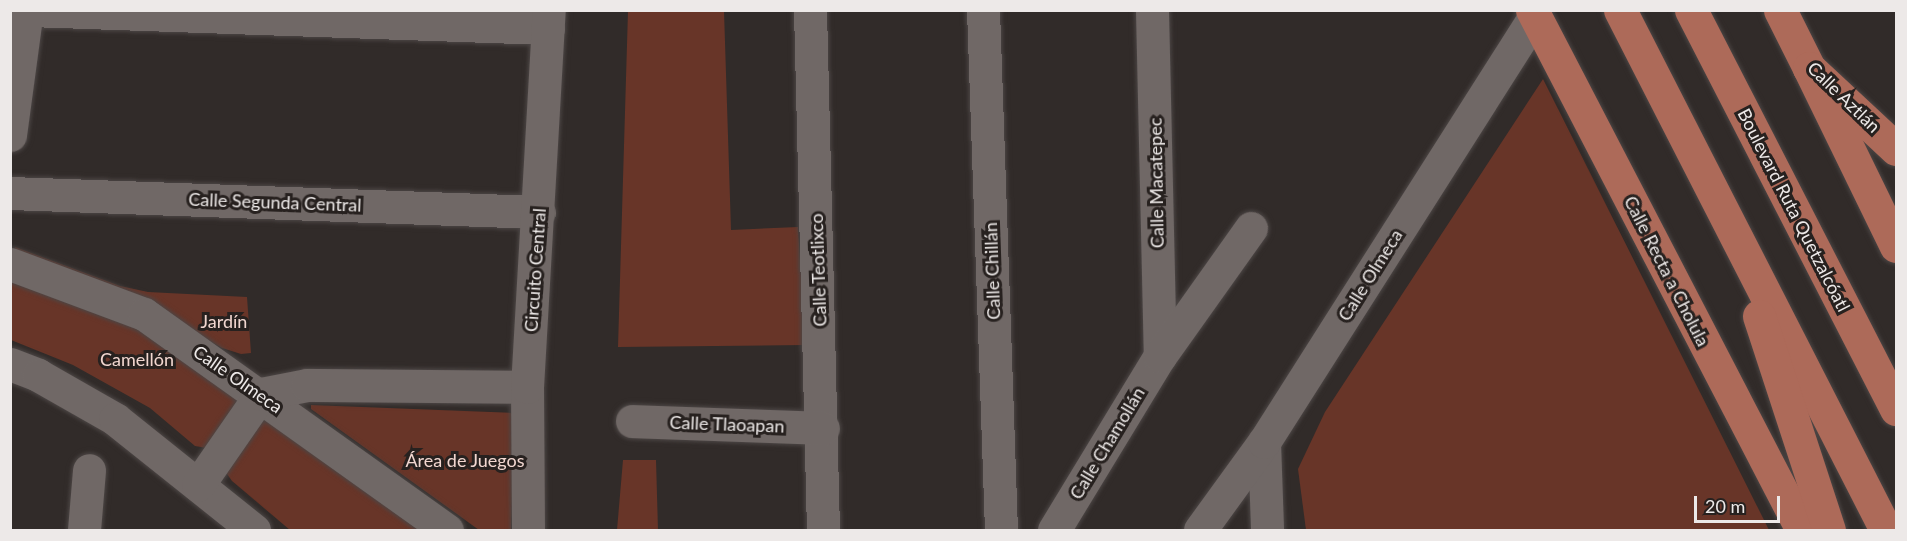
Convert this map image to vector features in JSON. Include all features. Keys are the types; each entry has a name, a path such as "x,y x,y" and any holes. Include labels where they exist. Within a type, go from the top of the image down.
{"main road":[{"path":"1620,10 1887,531"},
{"name":"Boulevard Ruta Quetzalcóatl","path":"1690,10 1896,410"},
{"name":"Calle Aztlán","path":"1780,10 1809,68 1896,148"},
{"name":"Calle Recta a Cholula","path":"1533,13 1802,531"},
{"path":"1809,68 1896,246"},
{"path":"1728,220 1829,531"}],"street":[{"path":"10,135 28,10 548,19"},
{"name":"Calle Teotlixco","path":"810,10 823,428 823,531"},
{"name":"Calle Chillán","path":"983,10 1001,531"},
{"name":"Calle Macatepec","path":"1152,10 1160,356"},
{"name":"Calle Olmeca","path":"1200,531 1264,442 1533,13"},
{"name":"Circuito Central","path":"528,531 527,387 539,212 548,19"},
{"name":"Calle Segunda Central","path":"10,193 539,212"},
{"name":"Calle Chamollán","path":"1054,531 1160,356 1251,228"},
{"name":"Calle Olmeca","path":"10,264 144,314 261,394 447,531"},
{"path":"10,364 38,375 115,419 254,531"},
{"path":"198,485 261,394 307,384 527,387"},
{"name":"Calle Tlaoapan","path":"632,421 823,428"},
{"path":"1264,442 1268,531"},
{"path":"84,531 89,470"}],"green space":[{"path":"628,11 724,11 731,230 798,227 805,345 618,347"},
{"path":"1543,79 1769,530 1306,530 1298,469 1325,412"},
{"name":"Jardín","path":"15,247 120,286 148,292 247,297 251,353 241,354 222,348 148,305 19,258"},
{"name":"Camellón","path":"10,271 156,328 247,395 212,449 195,446 150,408 73,365 11,340"},
{"name":"Área de Juegos","path":"311,405 515,413 511,530 479,530 311,409"},
{"path":"270,411 428,530 290,530 232,481 222,467"},
{"path":"623,460 656,460 658,530 617,530"}]}
